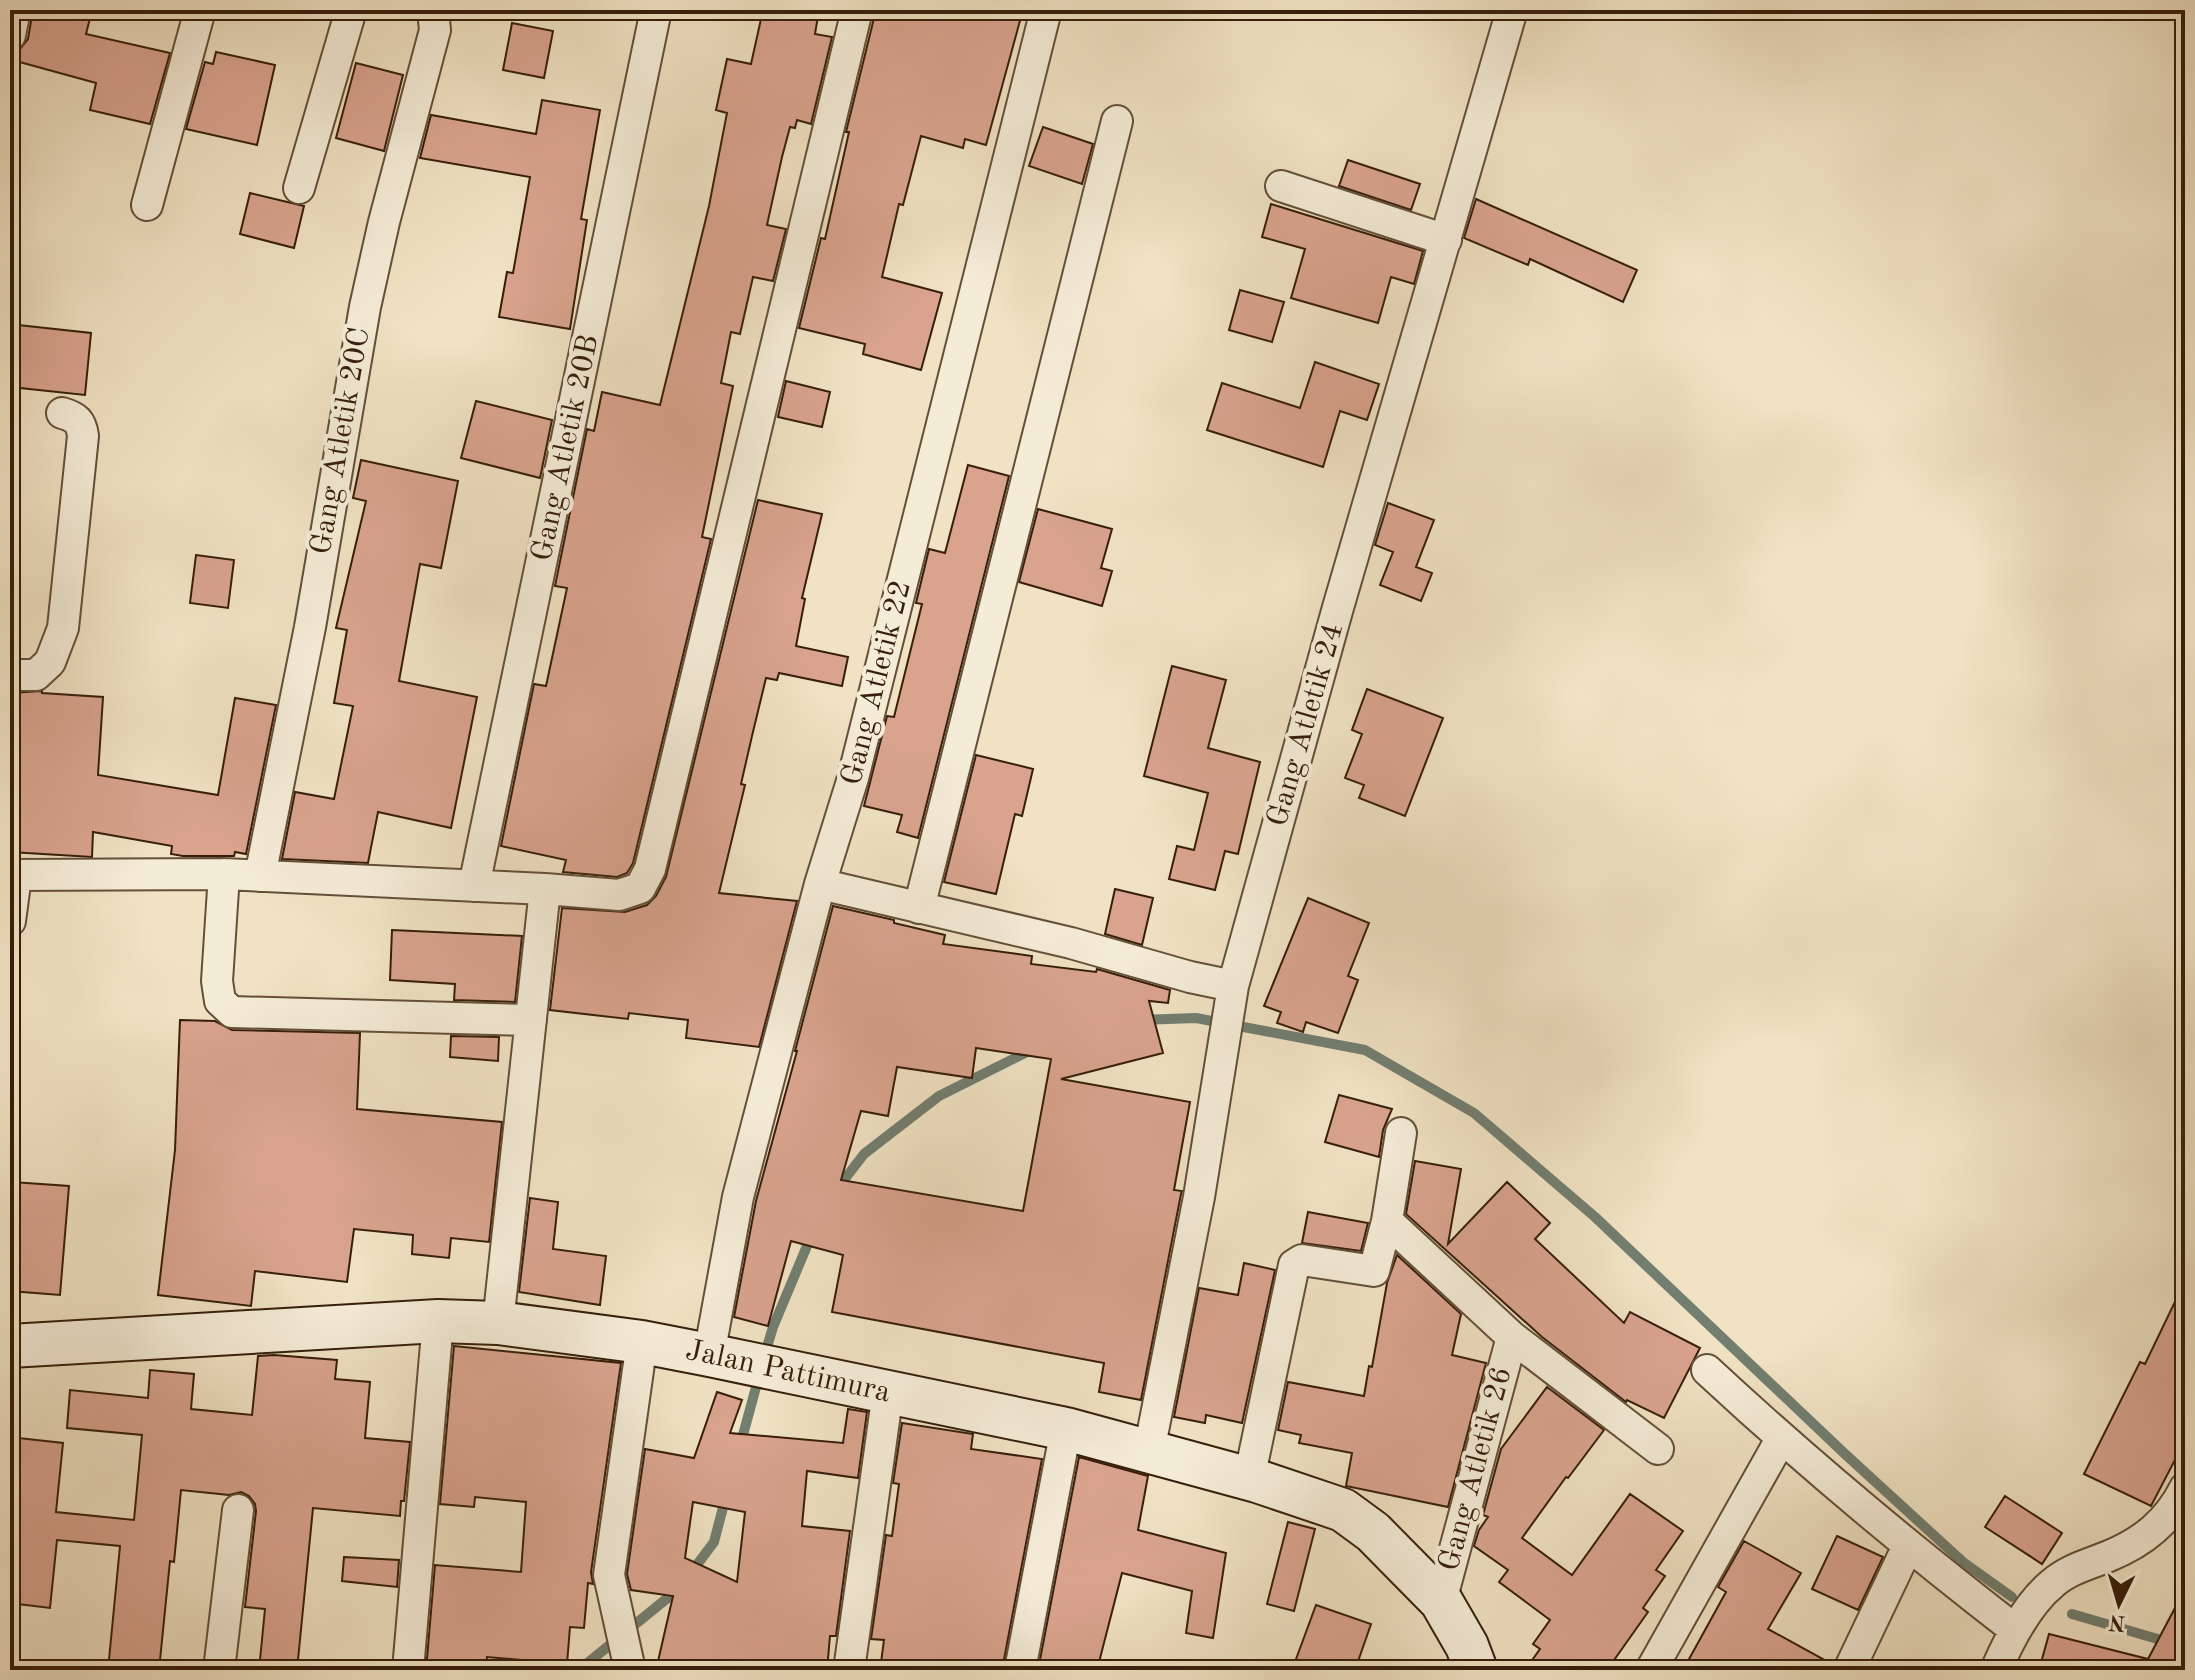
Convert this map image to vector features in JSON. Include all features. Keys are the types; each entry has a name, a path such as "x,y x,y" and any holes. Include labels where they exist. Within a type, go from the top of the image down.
{"street":[{"path":"10,35 15,10"},
{"path":"147,205 200,10"},
{"path":"299,188 351,10"},
{"name":"Gang Atletik 20C","path":"260,876 310,627 365,307 384,222 435,30 433,10"},
{"name":"Gang Atletik 20B","path":"474,886 656,10"},
{"path":"10,921 13,876 224,874 619,895 640,888 650,869 857,10"},
{"name":"Gang Atletik 22","path":"742,1362 738,1197 820,884 853,778 1046,10"},
{"name":"Gang Atletik 24","path":"1149,1451 1199,1197 1232,993 1341,596 1512,10"},
{"path":"919,908 1117,121"},
{"path":"1281,186 1446,240"},
{"path":"10,675 36,675 50,662 63,628 83,436 76,417 62,413"},
{"path":"224,874 217,981 220,1001 232,1012 531,1020"},
{"path":"820,884 1071,943 1190,977 1232,993"},
{"path":"498,1323 545,889"},
{"path":"1249,1479 1294,1265 1302,1260 1374,1271 1387,1221 1401,1133"},
{"name":"Gang Atletik 26","path":"1387,1221 1512,1337 1658,1449"},
{"path":"408,1670 438,1321"},
{"name":"Jalan Pattimura","path":"10,1346 438,1321 498,1323 642,1342 1066,1429 1249,1479 1343,1510 1373,1532 1441,1601 1467,1646 1476,1670"},
{"name":"Gang Atletik 26","path":"1441,1601 1512,1337"},
{"path":"625,1646 609,1575 642,1342"},
{"path":"1707,1370 1781,1439 1908,1546 2014,1629"},
{"path":"849,1670 888,1392"},
{"path":"1020,1670 1066,1429"},
{"path":"1651,1670 1781,1439"},
{"path":"1996,1670 2014,1629 2052,1583 2078,1567 2139,1542 2164,1521 2185,1488"},
{"path":"219,1670 238,1510"},
{"path":"1849,1670 1908,1546"}],"building":[{"path":"33,10 92,10 86,34 170,53 150,124 90,110 96,83 16,61 19,50 28,39"},
{"path":"763,10 819,10 815,34 832,37 811,124 797,120 795,128 790,127 782,157 767,225 786,229 773,281 753,277 740,334 731,332 721,383 733,386 702,537 711,539 633,863 627,873 617,877 563,872 566,860 501,846 534,684 546,686 567,588 555,586 587,429 594,431 602,392 660,405 709,206 727,113 716,110 727,59 751,64"},
{"path":"876,10 1014,10 1013,15 1021,17 986,145 965,139 963,148 921,136 903,205 899,204 882,277 942,293 921,370 863,354 865,344 799,328 821,238 825,239 849,132 846,132"},
{"path":"512,23 553,31 544,78 503,70"},
{"path":"216,52 275,65 257,145 186,129 205,62 213,64"},
{"path":"356,63 403,75 384,151 336,138"},
{"path":"542,100 600,110 581,219 587,220 570,329 499,317 507,272 513,273 530,177 420,158 431,115 536,134"},
{"path":"1043,127 1093,144 1082,184 1029,166"},
{"path":"1348,160 1420,184 1411,210 1339,186"},
{"path":"250,193 304,206 294,248 240,234"},
{"path":"1476,199 1637,270 1623,302 1530,259 1528,265 1464,238"},
{"path":"1271,204 1423,251 1414,284 1391,277 1378,323 1291,298 1305,249 1262,237"},
{"path":"1240,290 1284,302 1272,342 1229,330"},
{"path":"18,325 91,333 85,395 11,387"},
{"path":"1315,362 1379,384 1367,420 1340,411 1323,467 1207,430 1222,383 1300,408"},
{"path":"786,381 830,392 822,427 778,417"},
{"path":"476,401 552,420 540,478 461,458"},
{"path":"361,460 458,481 441,568 420,564 399,681 477,697 451,828 378,812 368,863 282,859 295,792 334,799 353,706 334,703 347,630 336,628 366,501 353,498"},
{"path":"968,465 1009,476 918,838 897,832 902,815 864,806 887,716 894,717 922,604 916,603 929,549 945,553"},
{"path":"758,500 822,514 802,598 805,599 796,646 848,657 842,686 779,673 777,680 766,678 741,784 745,785 719,893 797,901 759,1047 686,1038 688,1020 629,1013 628,1019 550,1010 562,908 625,912 647,905 666,877"},
{"path":"1388,503 1434,520 1416,567 1432,573 1421,601 1380,585 1393,552 1375,545"},
{"path":"1038,509 1112,529 1101,568 1112,571 1102,606 1019,582"},
{"path":"196,555 234,560 228,608 190,603"},
{"path":"1172,666 1226,680 1208,748 1260,762 1238,854 1225,851 1215,890 1169,879 1177,846 1194,850 1208,793 1144,776"},
{"path":"1367,689 1443,718 1405,816 1359,798 1364,785 1345,778 1362,734 1352,730"},
{"path":"42,691 103,697 98,775 218,795 235,698 276,705 246,854 183,856 171,854 172,846 93,832 92,857 10,852 10,693"},
{"path":"976,755 1033,769 1022,816 1015,814 996,894 944,882"},
{"path":"1115,889 1153,898 1142,945 1105,934"},
{"path":"1308,898 1369,923 1348,976 1358,980 1338,1033 1306,1022 1303,1032 1277,1023 1281,1012 1264,1006"},
{"path":"833,906 945,935 943,944 1032,956 1031,964 1096,972 1097,969 1170,990 1168,1003 1149,1001 1163,1053 1061,1079 1190,1102 1174,1190 1182,1191 1141,1400 1099,1392 1104,1363 832,1312 843,1255 791,1241 768,1326 734,1317 756,1201","holes":["976,1048 1051,1059 1023,1211 841,1180 861,1111 888,1116 897,1067 972,1078"]},
{"path":"392,930 522,936 515,1002 454,1000 455,984 390,980"},
{"path":"180,1020 215,1021 232,1030 360,1033 357,1109 502,1122 489,1242 451,1238 449,1258 412,1254 413,1235 354,1229 347,1282 255,1271 251,1306 158,1295 175,1150"},
{"path":"451,1036 499,1037 498,1061 450,1057"},
{"path":"1339,1095 1392,1109 1383,1130 1379,1157 1325,1142"},
{"path":"1415,1161 1461,1169 1448,1244 1507,1182 1550,1223 1535,1239 1624,1323 1630,1312 1700,1348 1664,1418 1626,1402 1542,1337 1406,1214"},
{"path":"12,1182 69,1186 60,1295 10,1291"},
{"path":"530,1198 558,1202 553,1249 606,1256 600,1305 519,1292"},
{"path":"1308,1212 1368,1223 1361,1251 1302,1243"},
{"path":"1397,1255 1461,1314 1452,1355 1486,1363 1448,1507 1346,1486 1352,1453 1299,1443 1301,1435 1278,1430 1288,1382 1364,1396 1387,1283"},
{"path":"1244,1263 1275,1270 1242,1423 1206,1415 1205,1423 1174,1417 1199,1288 1238,1295"},
{"path":"2185,1281 2185,1457 2178,1454 2151,1506 2084,1474 2140,1362 2145,1364"},
{"path":"454,1346 621,1363 591,1572 593,1584 588,1583 584,1628 570,1627 567,1664 487,1657 486,1670 426,1670 435,1565 521,1572 526,1502 475,1497 474,1507 440,1504"},
{"path":"258,1356 337,1360 335,1379 370,1382 365,1438 410,1442 400,1516 313,1508 297,1670 259,1670 265,1609 245,1607 256,1511 249,1496 241,1492 229,1495 181,1490 159,1670 108,1670 120,1546 57,1540 50,1608 10,1603 10,1437 63,1443 56,1512 134,1520 142,1435 67,1428 70,1390 148,1398 150,1370 194,1374 191,1409 252,1415"},
{"path":"1547,1387 1604,1430 1522,1538 1572,1575 1630,1494 1683,1531 1656,1570 1665,1576 1643,1608 1648,1612 1607,1670 1525,1670 1540,1649 1533,1644 1550,1620 1499,1582 1508,1570 1474,1546 1479,1530 1488,1517 1483,1515 1501,1449"},
{"path":"717,1392 742,1400 730,1433 843,1443 848,1409 867,1412 858,1478 807,1471 802,1526 850,1531 836,1636 830,1636 827,1670 656,1670 673,1596 631,1590 627,1574 645,1449 694,1458","holes":["693,1502 745,1512 737,1582 685,1558"]},
{"path":"902,1423 973,1434 971,1449 1042,1459 1002,1670 880,1670 884,1640 871,1639 886,1535 892,1536 899,1484 893,1483"},
{"path":"1079,1457 1148,1476 1138,1530 1226,1553 1213,1638 1186,1633 1192,1591 1122,1573 1097,1670 1038,1670"},
{"path":"2005,1496 2062,1533 2042,1564 1985,1527"},
{"path":"1288,1522 1315,1529 1294,1611 1267,1604"},
{"path":"1837,1536 1883,1557 1858,1610 1812,1589"},
{"path":"1744,1541 1801,1573 1768,1629 1832,1664 1831,1670 1683,1670 1726,1592 1718,1587"},
{"path":"344,1557 399,1560 397,1587 342,1581"},
{"path":"2185,1589 2185,1670 2039,1670 2049,1634 2148,1659"},
{"path":"1316,1605 1371,1624 1355,1670 1292,1670"}],"waterway":[{"path":"1140,1020 1196,1018 1365,1050 1474,1113 1595,1217 1963,1562 2012,1597"},
{"path":"837,1189 864,1154 939,1096 1033,1049"},
{"path":"764,1357 773,1327 812,1234"},
{"path":"740,1446 759,1376"},
{"path":"690,1574 714,1542 726,1496"},
{"path":"579,1670 681,1587"},
{"path":"2072,1614 2185,1647"}]}
